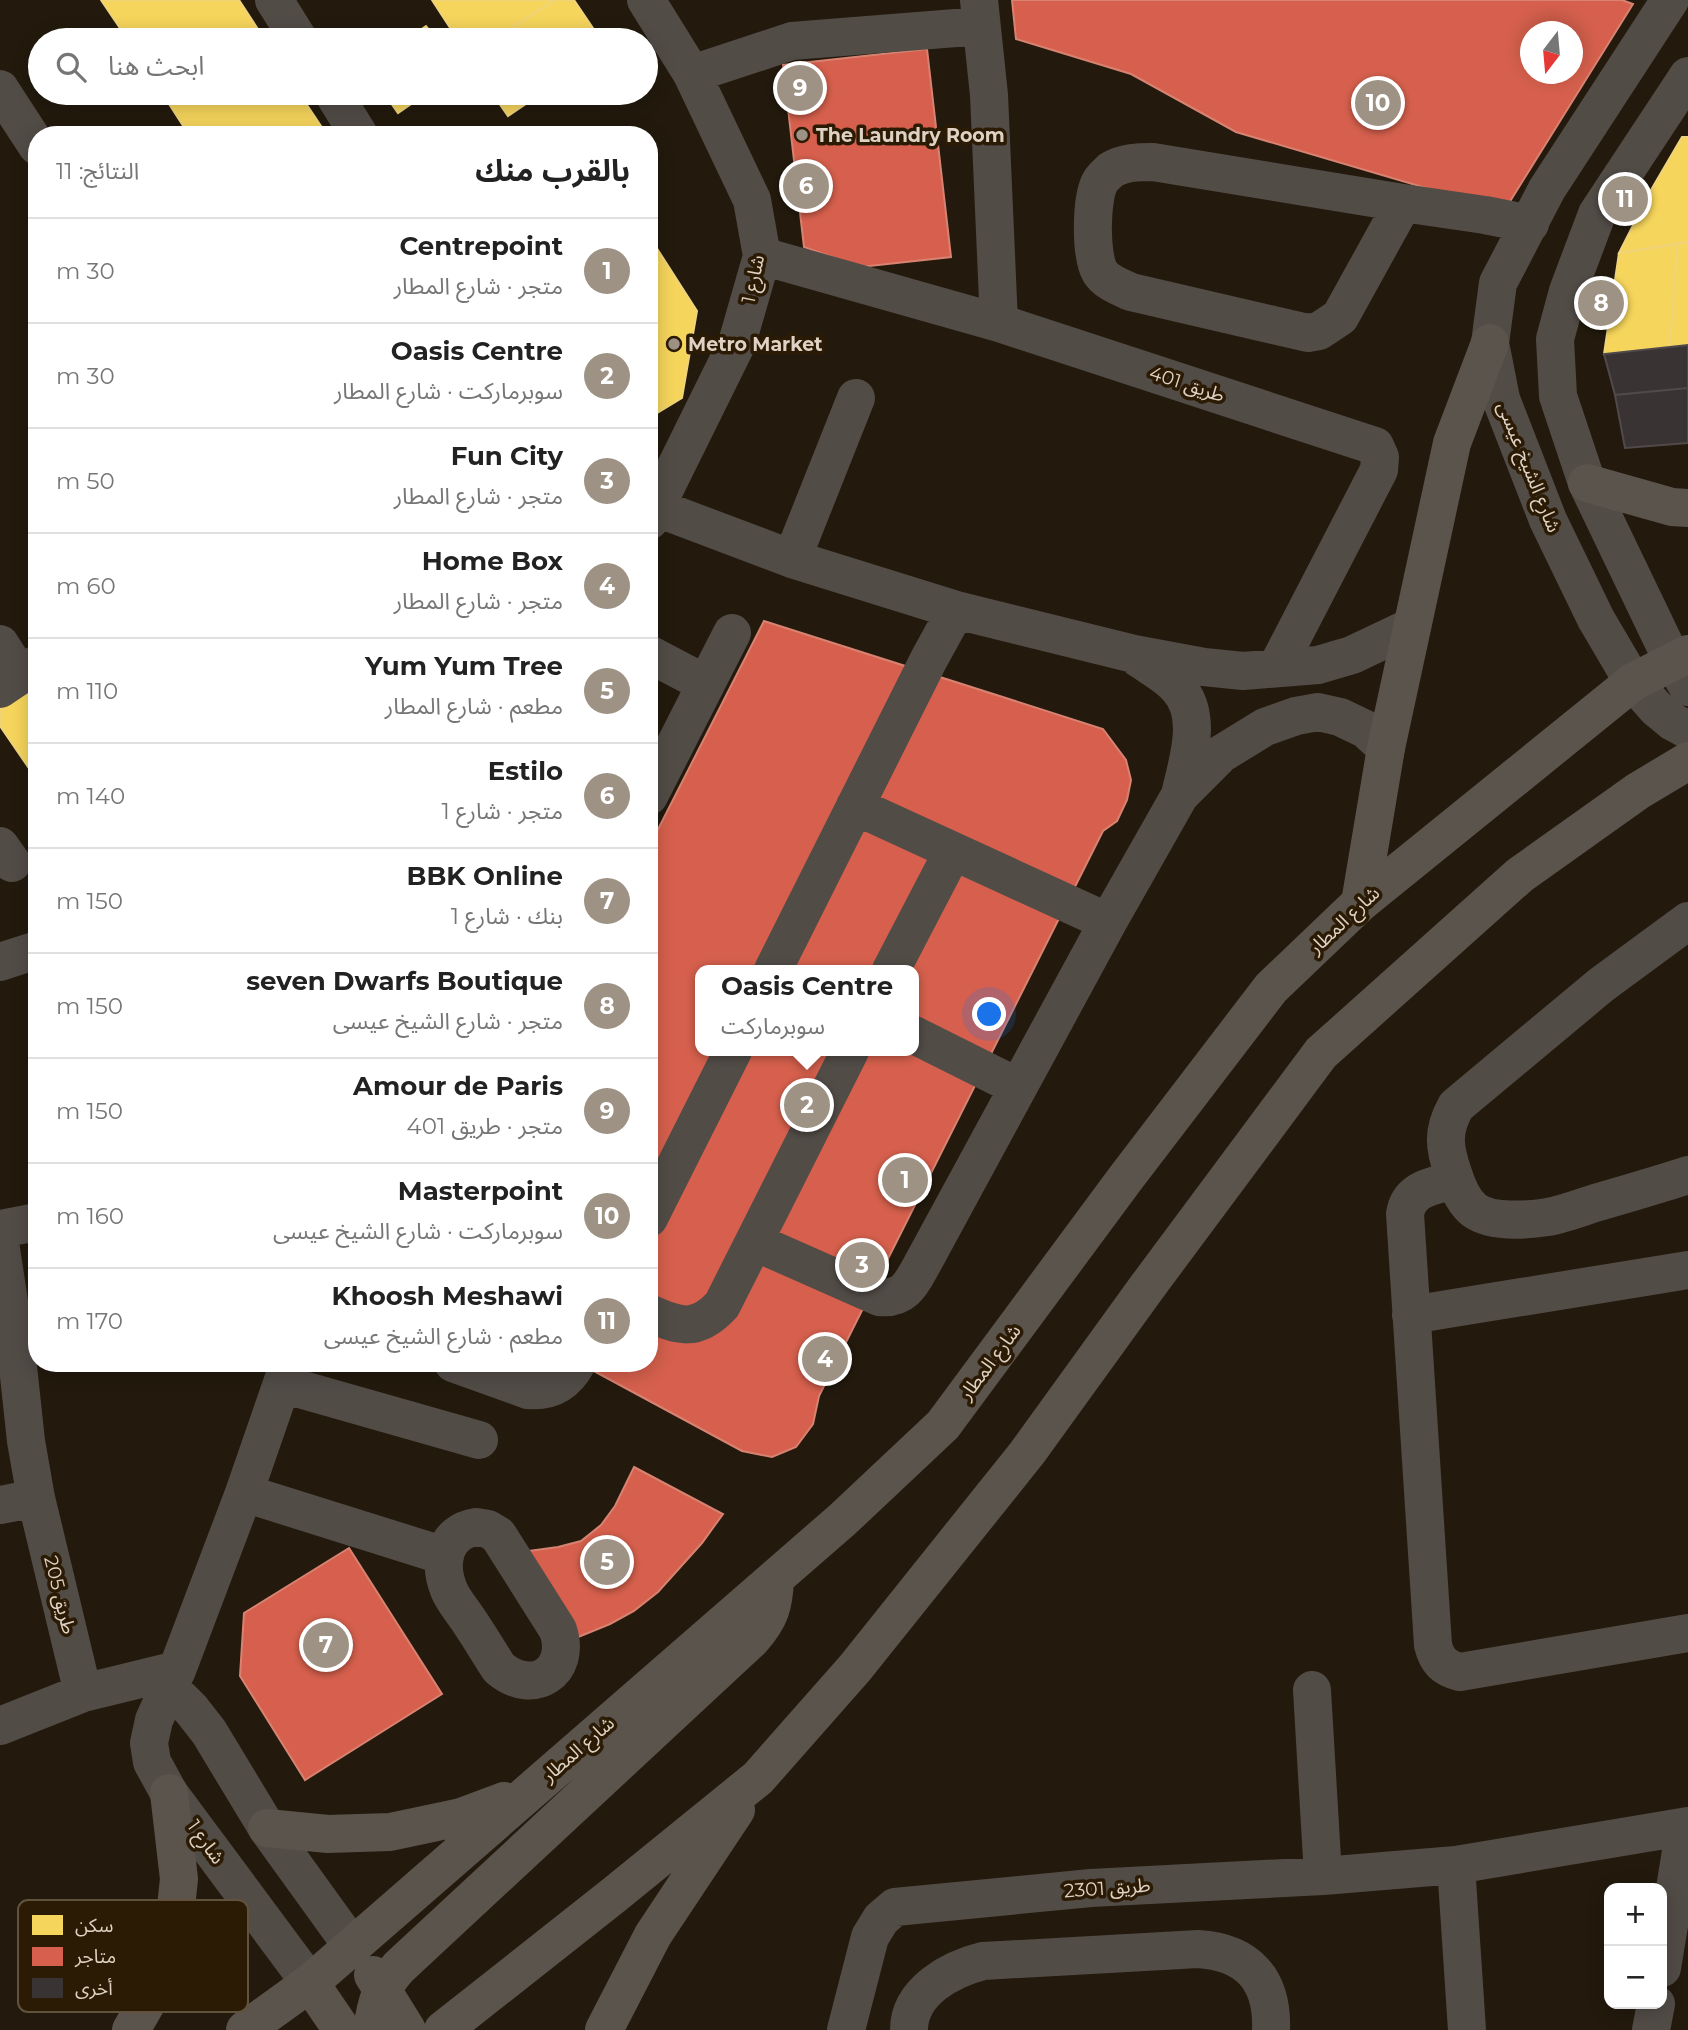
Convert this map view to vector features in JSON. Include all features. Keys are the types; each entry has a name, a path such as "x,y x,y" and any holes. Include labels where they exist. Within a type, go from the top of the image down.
{"main road":[{"path":"1360,903 1386,748 1452,443 1490,343"},
{"path":"1587,483 1672,507 1688,508"},
{"name":"شارع المطار","path":"245,2030 310,1983 842,1520 943,1425 1125,1179 1271,988 1360,903 1633,682 1683,668"},
{"path":"604,2030 653,1935 758,1778 855,1668 1027,1453 1321,1053 1520,875 1685,758"},
{"path":"372,2030 375,2008 382,1988 399,1967 752,1639 771,1613 775,1579"},
{"path":"443,2030 758,1778"},
{"path":"267,1828 328,1834 390,1832 461,1817 529,1791"},
{"path":"169,1793 179,1880 177,1900"},
{"path":"352,1946 407,2030"},
{"path":"310,1983 342,2030"},
{"path":"131,2030 141,2012"}],"street":[{"path":"274,0 292,28"},
{"name":"شارع 1","path":"646,0 692,74 752,200 762,256 737,343 658,498"},
{"name":"شارع الشيخ عيسى","path":"1670,0 1547,189 1498,283 1490,343 1501,399 1548,520 1596,619 1633,682 1656,708 1688,730"},
{"path":"692,74 792,41 980,13 989,95 999,323"},
{"path":"0,89 28,132"},
{"path":"1682,96 1597,214 1568,291 1555,339 1558,397 1587,483 1683,668"},
{"path":"340,105 353,126"},
{"path":"1403,203 1340,317 1319,331 1308,333 1131,292 1101,275 1094,261 1092,244 1096,193 1101,180 1111,170 1124,164 1153,162 1485,215 1530,224"},
{"name":"طريق 401","path":"762,256 999,323 1375,446 1380,457 1379,470 1277,667"},
{"path":"792,559 856,398"},
{"path":"658,514 956,610 1134,654 1204,667 1243,671 1318,664 1352,655 1411,627"},
{"path":"780,965 855,806 956,610"},
{"path":"658,778 732,633"},
{"path":"1134,654 1179,688 1187,703 1192,727 1180,795"},
{"path":"658,659 705,684"},
{"path":"755,1242 879,1297 895,1297 903,1293 925,1259 1180,795 1222,754 1265,727 1296,716 1318,712 1340,717 1365,729 1386,748"},
{"path":"855,806 1108,922"},
{"path":"894,965 953,850"},
{"path":"1688,922 1601,985 1456,1106 1446,1131 1446,1145 1455,1180 1465,1199 1475,1210 1487,1216 1508,1220 1549,1217 1688,1175"},
{"path":"0,962 28,953"},
{"path":"919,1038 1018,1087"},
{"path":"658,1200 730,1056"},
{"path":"658,1317 682,1325 698,1324 711,1317 722,1305 848,1056"},
{"path":"1455,1180 1417,1192 1406,1205 1405,1214 1435,1655 1442,1664 1460,1672 1688,1633"},
{"path":"0,1229 28,1224"},
{"name":"طريق 205","path":"0,1242 8,1349 26,1441 18,1501 83,1693"},
{"path":"1411,1315 1688,1270"},
{"path":"478,1372 528,1390 539,1391 560,1384 572,1372"},
{"path":"286,1374 479,1440"},
{"name":"شارع 1","path":"286,1374 174,1679 154,1720 149,1743 152,1762 169,1793 310,1983"},
{"path":"244,1493 445,1556"},
{"path":"0,1726 83,1693 174,1679 267,1828 352,1946"},
{"path":"1312,1690 1323,1876"},
{"path":"1666,1946 1686,1827"},
{"name":"طريق 2301","path":"846,2030 870,1937 881,1919 895,1907 1091,1888 1323,1876 1456,1865 1686,1827"},
{"path":"1456,1865 1467,2030"},
{"path":"909,2030 909,2022 929,1987 963,1966 983,1961 1198,1949 1229,1954 1244,1962 1255,1973 1266,1990 1272,2010 1271,2030"},
{"path":"1651,2030 1655,2009"}],"building: سكن":[{"path":"101,0 239,0 257,28 120,28"},
{"path":"432,0 555,0 512,28 450,28"},
{"path":"555,0 574,0 593,28 512,28"},
{"path":"170,105 307,105 321,126 183,126"},
{"path":"392,105 410,105 398,113"},
{"path":"500,105 524,105 508,116"},
{"path":"1682,137 1688,137 1688,242 1619,253 1651,190"},
{"path":"1688,242 1688,345 1670,347 1677,244"},
{"path":"1677,244 1670,347 1604,354 1619,253"},
{"path":"658,250 697,311 682,398 658,413"},
{"path":"28,688 28,767 0,726 0,706"}],"building: متاجر":[{"path":"1012,0 1622,0 1633,4 1504,211 1236,132 1131,74 1016,39"},
{"path":"927,49 951,257 860,267 804,247 783,65"},
{"path":"764,621 1103,729 1126,760 1131,780 1127,800 1117,821 1103,831 819,1396 813,1424 796,1447 772,1457 742,1451 596,1372 658,1372 658,829"},
{"path":"634,1467 723,1514 702,1543 658,1592 634,1611 571,1640 521,1552 581,1541 601,1525 615,1506"},
{"path":"349,1548 442,1694 305,1780 240,1676 244,1613"}],"building: أخرى":[{"path":"1688,345 1688,388 1615,395 1604,354"},
{"path":"1688,388 1688,443 1625,448 1615,395"}],"place":[{"name":"Amour de Paris","path":"800,88"},
{"name":"Masterpoint","path":"1378,103"},
{"name":"The Laundry Room","path":"802,135"},
{"name":"Estilo","path":"806,186"},
{"name":"Khoosh Meshawi","path":"1625,199"},
{"name":"seven Dwarfs Boutique","path":"1601,303"},
{"name":"Metro Market","path":"674,344"},
{"name":"Oasis Centre","path":"807,1105"},
{"name":"Centrepoint","path":"905,1180"},
{"name":"Fun City","path":"862,1265"},
{"name":"Home Box","path":"825,1359"},
{"name":"Yum Yum Tree","path":"607,1562"},
{"name":"BBK Online","path":"326,1645"}]}
